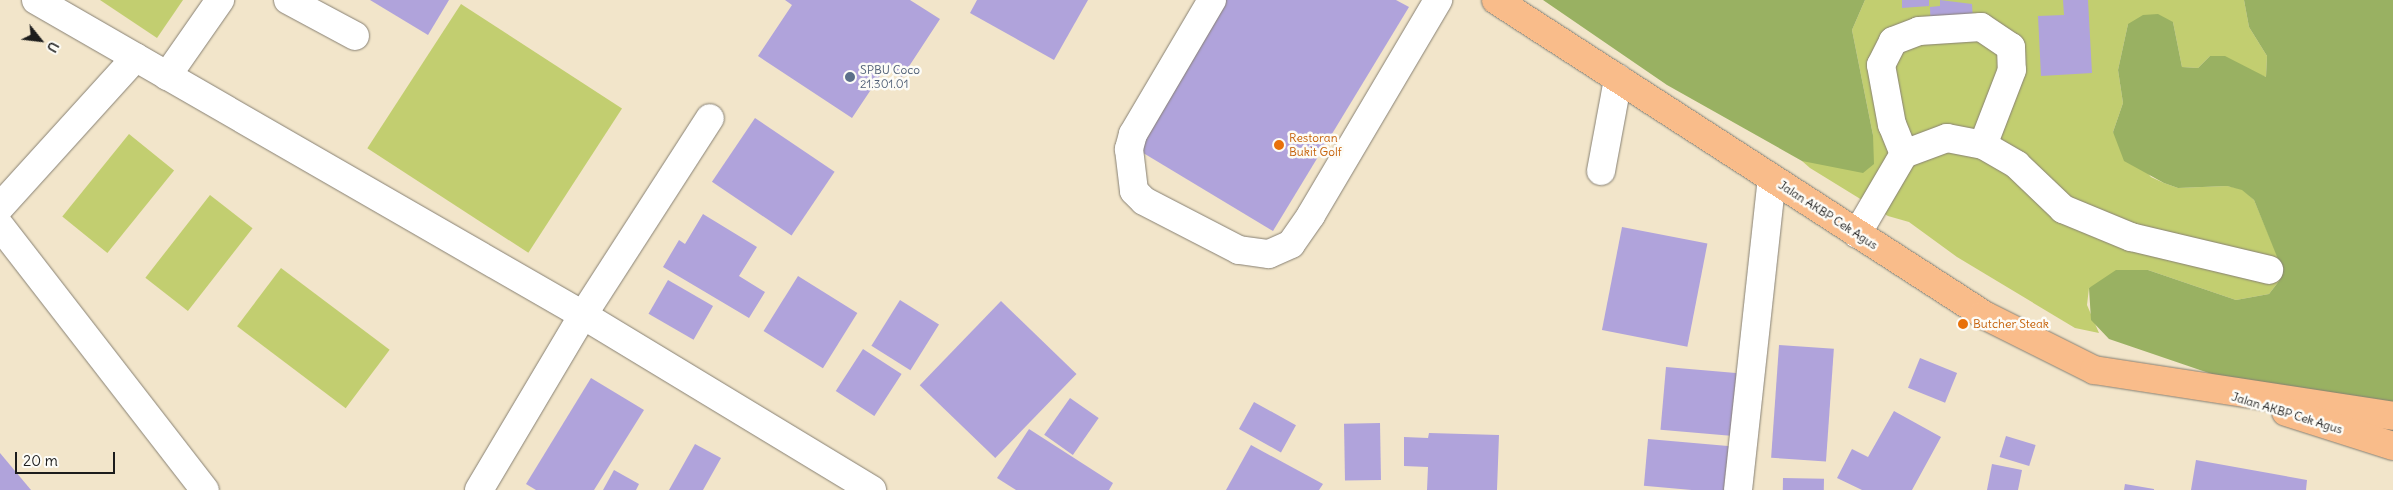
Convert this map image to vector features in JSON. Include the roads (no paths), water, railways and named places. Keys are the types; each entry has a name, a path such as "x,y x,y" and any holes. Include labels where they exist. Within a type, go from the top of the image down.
{"main road":[{"name":"Jalan AKBP Cek Agus","path":"1496,0 1984,315 2094,370 2182,380 2393,416"},
{"name":"Jalan AKBP Cek Agus","path":"2182,380 2393,446"}],"street":[{"path":"36,0 583,314 872,490"},
{"path":"167,76 220,0"},
{"path":"288,0 355,36"},
{"path":"1212,0 1133,134 1129,149 1134,191 1144,201 1239,250 1269,254 1291,244 1311,215 1438,0"},
{"path":"1904,154 1892,125 1881,65 1894,41 1919,31 1981,27 2011,47 2012,70 1983,145"},
{"path":"0,206 136,57"},
{"path":"1601,172 1618,79"},
{"path":"479,490 583,314 710,118"},
{"path":"1857,234 1904,154 1948,138 1983,145 2017,165 2063,209 2131,237 2269,270"},
{"path":"1738,490 1772,179"},
{"path":"0,226 205,490"}],"place":[{"name":"SPBU Coco 21.301.01","path":"850,77"},
{"name":"Restoran Bukit Golf","path":"1279,145"},
{"name":"Butcher Steak","path":"1963,324"}]}
